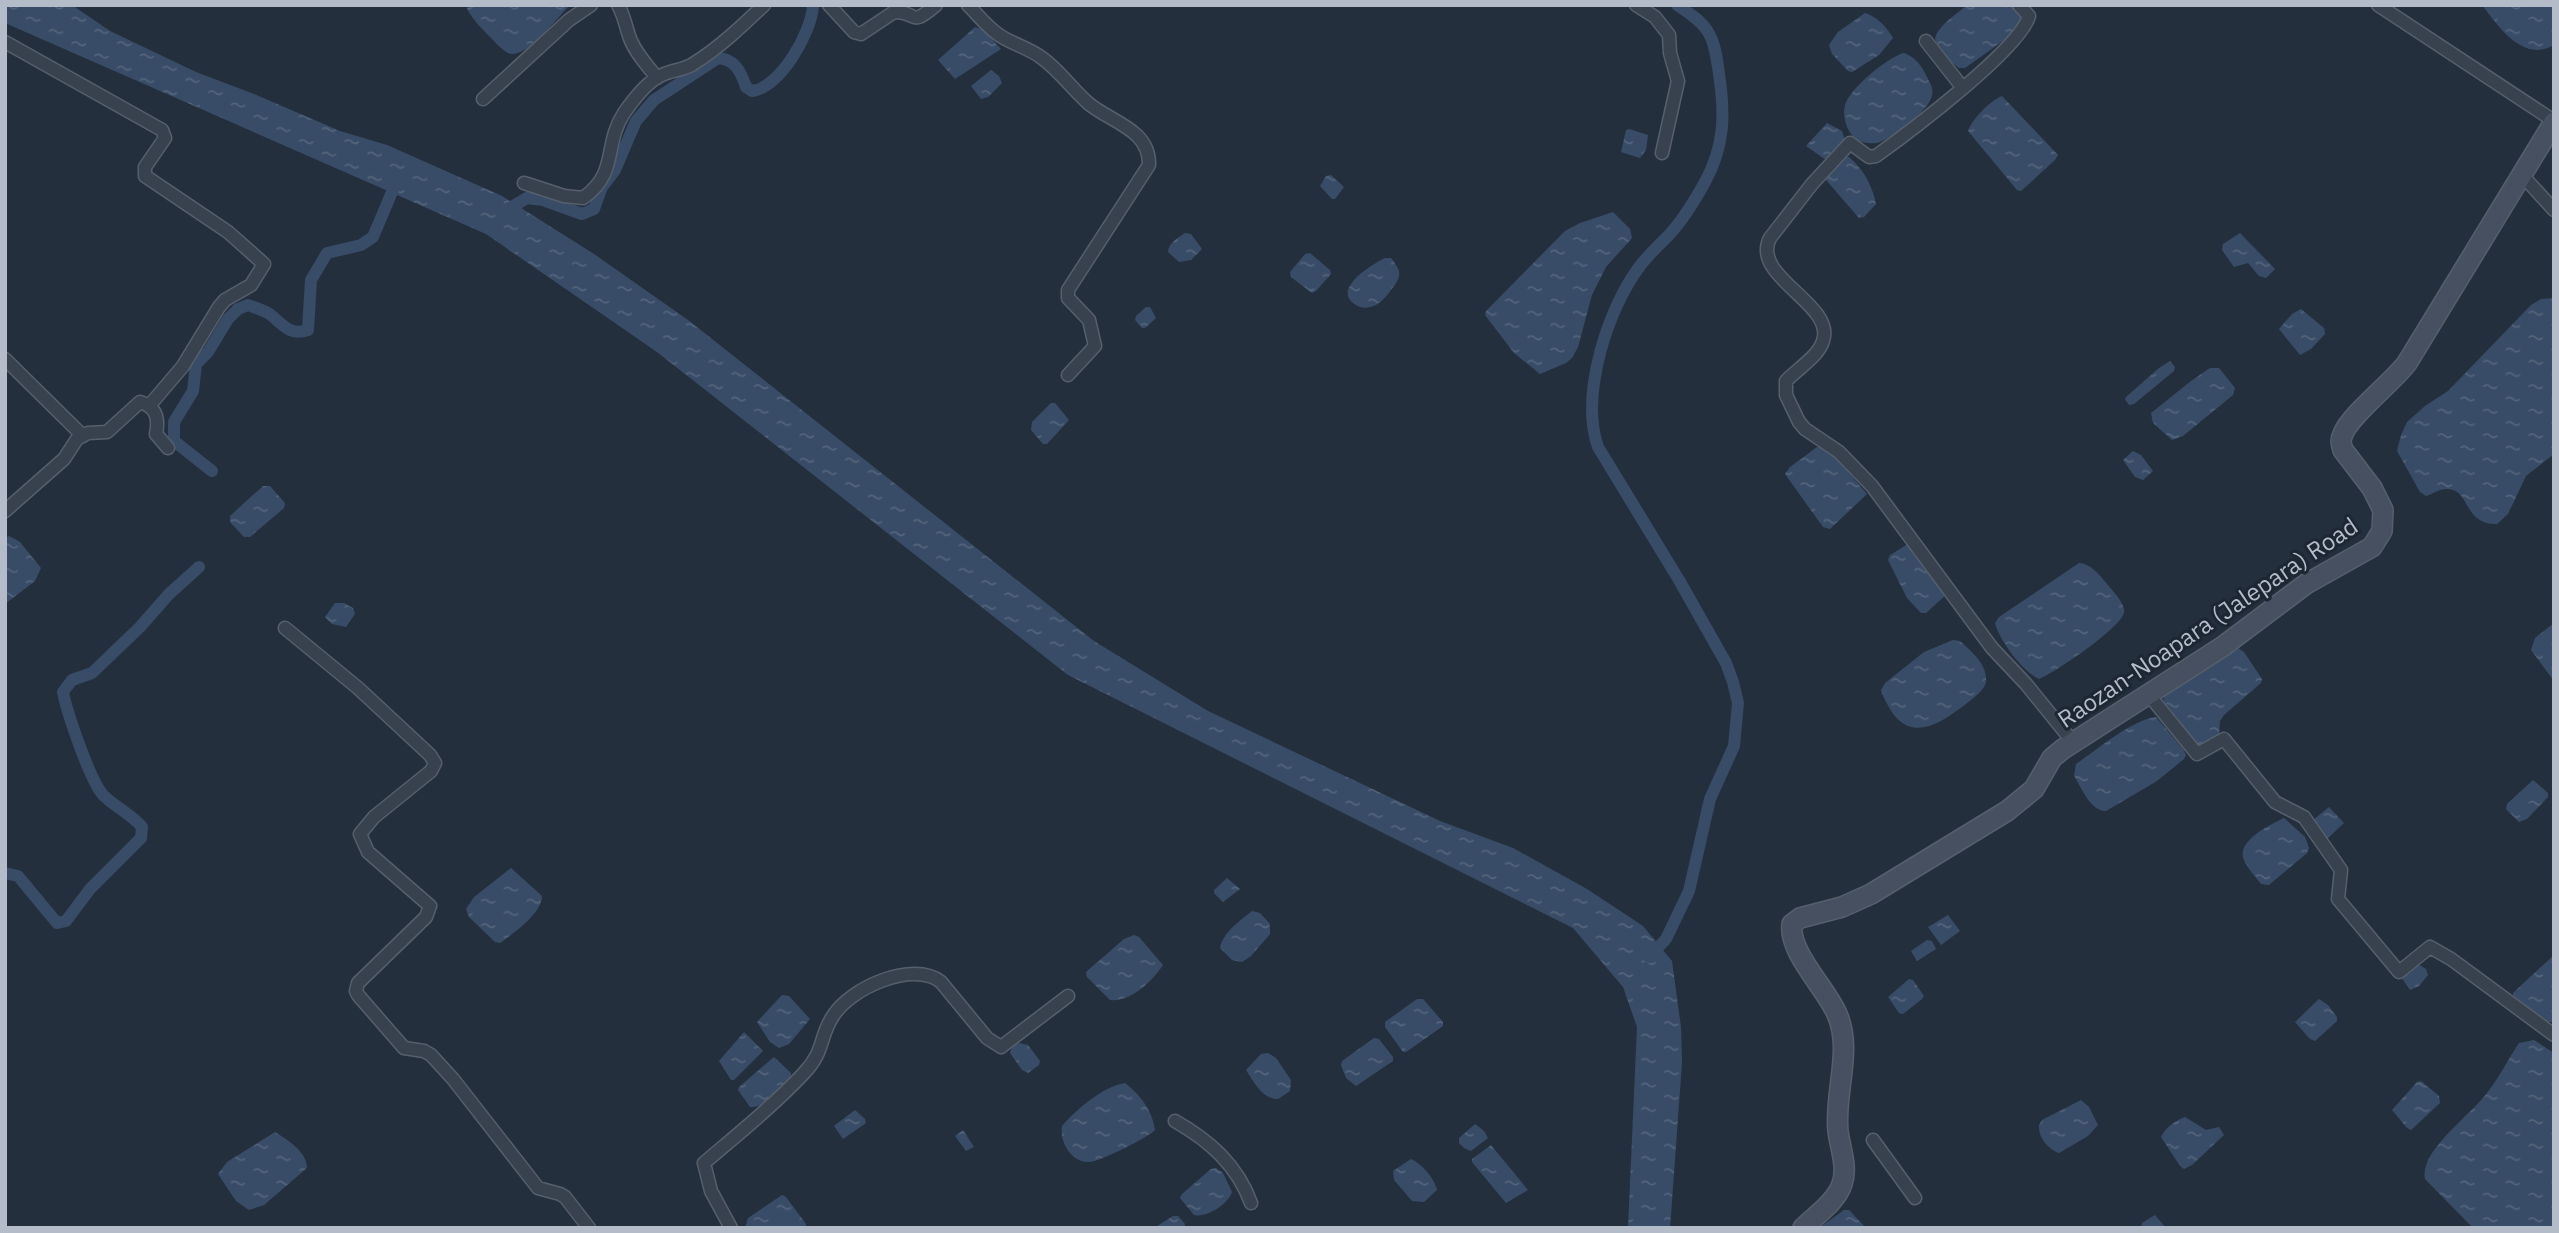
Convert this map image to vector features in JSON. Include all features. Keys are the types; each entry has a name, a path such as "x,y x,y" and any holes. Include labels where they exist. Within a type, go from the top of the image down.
{"main road":[{"name":"Raozan-Noapara (Jalepara) Road","path":"1803,1228 1828,1205 1843,1182 1837,1109 1843,1040 1836,1011 1793,940 1792,924 1800,918 1842,907 1871,894 2007,811 2034,789 2052,758 2073,742 2222,647 2305,584 2366,552 2375,543 2382,531 2383,510 2372,488 2343,450 2343,433 2356,415 2407,363 2554,122"}],"street":[{"path":"483,99 569,20 591,5"},
{"path":"618,5 637,54 657,78"},
{"path":"524,183 564,196 583,198 595,190 606,173 612,136 624,113 657,78 691,66 734,34 764,5"},
{"path":"829,5 854,32 861,34 894,12 915,19 921,18 936,5"},
{"path":"968,5 1000,36 1046,60 1091,105 1131,129 1149,156 1149,165 1068,290 1068,298 1089,320 1095,346 1068,375"},
{"path":"1636,5 1655,17 1669,35 1678,81 1662,153"},
{"path":"2019,5 2029,16 2026,25 2011,43 1962,87 1876,156 1869,157 1850,143 1812,184 1770,238 1766,255 1774,269 1820,318 1825,329 1823,343 1786,381 1786,395 1805,429 1839,452 1872,486 1993,648 2073,742"},
{"path":"2378,5 2554,122"},
{"path":"1926,41 1962,87"},
{"path":"5,42 162,130 165,138 145,167 145,176 228,232 264,264 251,285 225,300 219,307 183,366 149,407"},
{"path":"2522,175 2554,210"},
{"path":"5,359 83,436"},
{"path":"5,511 64,459 77,439 88,433 107,432 140,402 156,412 159,421 156,435 168,448"},
{"path":"285,628 358,688 430,755 435,763 431,771 374,817 360,834 368,852 430,906 426,917 359,983 356,991 358,995 404,1048 424,1051 431,1055 486,1120 538,1188 555,1192 565,1198 589,1228"},
{"path":"2149,695 2197,754 2224,739 2275,802 2304,817 2341,870 2339,899 2399,972 2430,947 2451,959 2554,1035"},
{"path":"732,1228 711,1191 704,1163 784,1093 815,1061 831,1018 848,1000 896,975 907,973 934,976 987,1038 1001,1047 1068,996"},
{"path":"1175,1121 1216,1149 1235,1170 1251,1203"},
{"path":"1873,1140 1915,1198"}],"water":[{"path":"5,5 72,5 110,31 196,72 340,131 387,145 502,196 594,254 688,320 1094,641 1208,711 1440,821 1513,848 1587,889 1643,926 1672,961 1681,1027 1682,1063 1670,1228 1628,1228 1637,1027 1623,987 1573,928 1068,675 657,352 486,234 5,23"},
{"path":"469,5 570,5 541,36 515,54 506,52 485,32 469,13"},
{"path":"1967,5 2014,5 2023,17 2023,22 2007,38 1965,68 1959,68 1942,55 1935,39 1944,25"},
{"path":"2482,5 2554,5 2554,45 2543,49 2522,46 2504,32"},
{"path":"1865,13 1881,22 1893,38 1879,55 1852,72 1848,71 1832,54 1829,45 1838,32"},
{"path":"975,27 983,30 1001,49 955,79 938,60"},
{"path":"1904,53 1914,59 1924,71 1932,90 1930,101 1909,123 1883,140 1872,143 1858,140 1850,133 1845,119 1844,109 1848,98 1870,74"},
{"path":"991,70 999,76 1002,83 988,97 981,99 971,86"},
{"path":"2002,96 2058,155 2021,191 2017,190 1968,131 1982,110"},
{"path":"1827,123 1842,131 1845,140 1826,160 1806,146"},
{"path":"1626,130 1648,135 1646,150 1640,158 1621,152"},
{"path":"1845,157 1854,162 1870,184 1876,204 1864,217 1859,218 1826,180 1830,171"},
{"path":"1331,175 1344,187 1335,199 1320,186 1326,176"},
{"path":"1613,212 1630,229 1632,238 1606,267 1592,295 1578,347 1572,358 1540,374 1514,353 1485,315 1486,311 1565,231"},
{"path":"1185,233 1191,234 1202,249 1191,260 1179,262 1168,252 1172,243"},
{"path":"2240,233 2275,269 2266,278 2259,276 2248,263 2234,267 2222,250 2223,244"},
{"path":"1310,253 1330,270 1331,274 1312,293 1291,277 1290,272 1305,254"},
{"path":"1385,258 1391,258 1399,271 1395,285 1376,305 1366,308 1358,306 1349,298 1350,285 1364,271"},
{"path":"2554,298 2554,454 2526,476 2508,514 2497,524 2478,519 2455,491 2442,489 2426,496 2420,492 2397,451 2407,422 2448,391 2531,305 2541,299"},
{"path":"1146,307 1150,307 1156,318 1142,328 1135,320"},
{"path":"2301,309 2324,328 2325,334 2311,349 2300,355 2279,329 2292,314"},
{"path":"2170,361 2175,367 2174,371 2134,404 2129,405 2126,397"},
{"path":"2210,368 2219,368 2235,388 2233,395 2183,436 2172,440 2153,423 2151,413"},
{"path":"1051,403 1055,403 1069,420 1047,444 1043,444 1031,430 1032,422"},
{"path":"1817,447 1830,451 1867,494 1830,529 1823,527 1785,474 1790,467"},
{"path":"2133,451 2141,455 2153,471 2143,480 2135,477 2123,460"},
{"path":"263,486 270,486 285,503 284,508 250,537 244,537 230,522 230,516"},
{"path":"9,536 20,542 41,568 35,581 5,604 5,538"},
{"path":"1908,544 1947,594 1926,613 1921,613 1907,598 1888,560 1890,555"},
{"path":"2079,563 2088,565 2098,574 2121,602 2124,613 2099,639 2039,679 2012,655 1995,623 1999,617"},
{"path":"335,603 344,603 353,608 355,614 346,627 332,624 325,617"},
{"path":"2554,623 2554,681 2531,650 2535,638"},
{"path":"1953,640 1960,641 1981,663 1986,674 1984,687 1979,694 1947,718 1926,727 1907,726 1898,720 1890,709 1881,690 1885,683 1924,652"},
{"path":"2238,648 2244,652 2262,679 2261,683 2224,715 2220,721 2219,735 2202,746 2198,745 2163,700 2165,696"},
{"path":"2156,717 2183,749 2186,755 2184,759 2157,781 2106,811 2095,807 2074,776 2076,764 2125,729"},
{"path":"2533,780 2548,793 2548,797 2527,819 2519,822 2506,809 2507,804"},
{"path":"2329,807 2344,823 2324,839 2312,821"},
{"path":"2284,818 2305,837 2309,848 2307,853 2269,885 2261,884 2244,860 2245,847 2256,834"},
{"path":"511,868 542,896 541,903 519,929 500,943 495,942 469,917 466,909 474,897"},
{"path":"1227,878 1240,889 1223,902 1214,890"},
{"path":"1252,911 1260,913 1270,924 1270,934 1251,956 1242,962 1232,960 1220,948 1222,942 1233,927"},
{"path":"1948,915 1960,931 1941,945 1928,927"},
{"path":"1134,935 1139,937 1163,965 1147,984 1134,994 1110,1000 1087,977 1086,972 1124,939"},
{"path":"1927,940 1932,941 1936,949 1917,961 1911,951"},
{"path":"2554,955 2554,1022 2546,1022 2513,998 2513,993"},
{"path":"2416,963 2426,969 2428,975 2419,986 2410,990 2401,977"},
{"path":"1909,979 1913,980 1924,996 1903,1014 1899,1013 1888,997"},
{"path":"782,995 789,996 810,1019 789,1044 779,1048 770,1042 757,1022"},
{"path":"1417,999 1423,999 1443,1022 1443,1026 1403,1052 1385,1027 1385,1022"},
{"path":"2319,999 2328,1005 2337,1021 2315,1041 2295,1022"},
{"path":"744,1032 763,1051 731,1080 719,1061"},
{"path":"1374,1038 1379,1039 1393,1057 1393,1061 1356,1086 1346,1078 1342,1061"},
{"path":"2534,1040 2554,1053 2554,1228 2473,1228 2425,1179 2425,1168 2438,1145 2491,1087 2519,1043"},
{"path":"1019,1043 1028,1045 1040,1061 1039,1065 1028,1073 1022,1070 1010,1053 1012,1047"},
{"path":"1268,1053 1276,1058 1291,1080 1290,1091 1278,1099 1263,1093 1246,1070 1261,1054"},
{"path":"774,1057 791,1073 791,1079 767,1102 750,1107 738,1090 739,1087"},
{"path":"2421,1081 2439,1096 2440,1103 2411,1130 2392,1110 2417,1082"},
{"path":"1125,1083 1145,1104 1155,1130 1103,1158 1089,1162 1077,1159 1065,1145 1062,1126 1099,1094"},
{"path":"2081,1100 2089,1107 2098,1125 2088,1136 2059,1153 2042,1138 2039,1125 2042,1120"},
{"path":"855,1110 866,1123 843,1139 834,1126"},
{"path":"2185,1117 2206,1130 2219,1127 2224,1135 2192,1165 2184,1169 2161,1137 2171,1125"},
{"path":"1475,1124 1488,1138 1471,1151 1459,1143 1459,1138"},
{"path":"963,1130 974,1147 966,1151 955,1136"},
{"path":"275,1132 300,1152 307,1168 264,1205 249,1210 236,1201 218,1174 227,1162"},
{"path":"1491,1145 1528,1190 1506,1203 1472,1162 1472,1159"},
{"path":"1411,1159 1427,1172 1436,1186 1437,1190 1424,1202 1412,1201 1394,1180 1393,1171"},
{"path":"1216,1168 1223,1173 1232,1192 1230,1197 1216,1209 1194,1215 1180,1198 1211,1169"},
{"path":"782,1195 806,1224 806,1228 745,1228 748,1218"},
{"path":"1844,1210 1849,1210 1866,1228 1819,1228"},
{"path":"2155,1215 2166,1228 2141,1228 2142,1223"},
{"path":"1173,1216 1178,1216 1185,1224 1184,1228 1154,1228"}],"waterway":[{"path":"505,215 510,208 527,198 543,200 582,214 594,209 602,187 615,170 636,121 654,100 718,58 733,64 746,87 752,91 763,88 793,57 807,29 813,5"},
{"path":"1649,957 1666,939 1689,891 1710,799 1734,746 1738,703 1726,663 1598,447 1593,426 1595,379 1607,329 1617,305 1640,266 1674,229 1693,203 1712,168 1720,142 1722,103 1712,41 1697,19 1677,5"},
{"path":"212,471 174,441 174,422 193,391 196,364 208,352 228,319 238,309 248,305 268,313 292,331 308,330 311,280 327,253 361,245 373,237 397,180"},
{"path":"5,873 18,876 57,923 66,921 90,889 141,838 142,827 103,795 92,776 63,692 72,680 92,673 199,567"}]}
